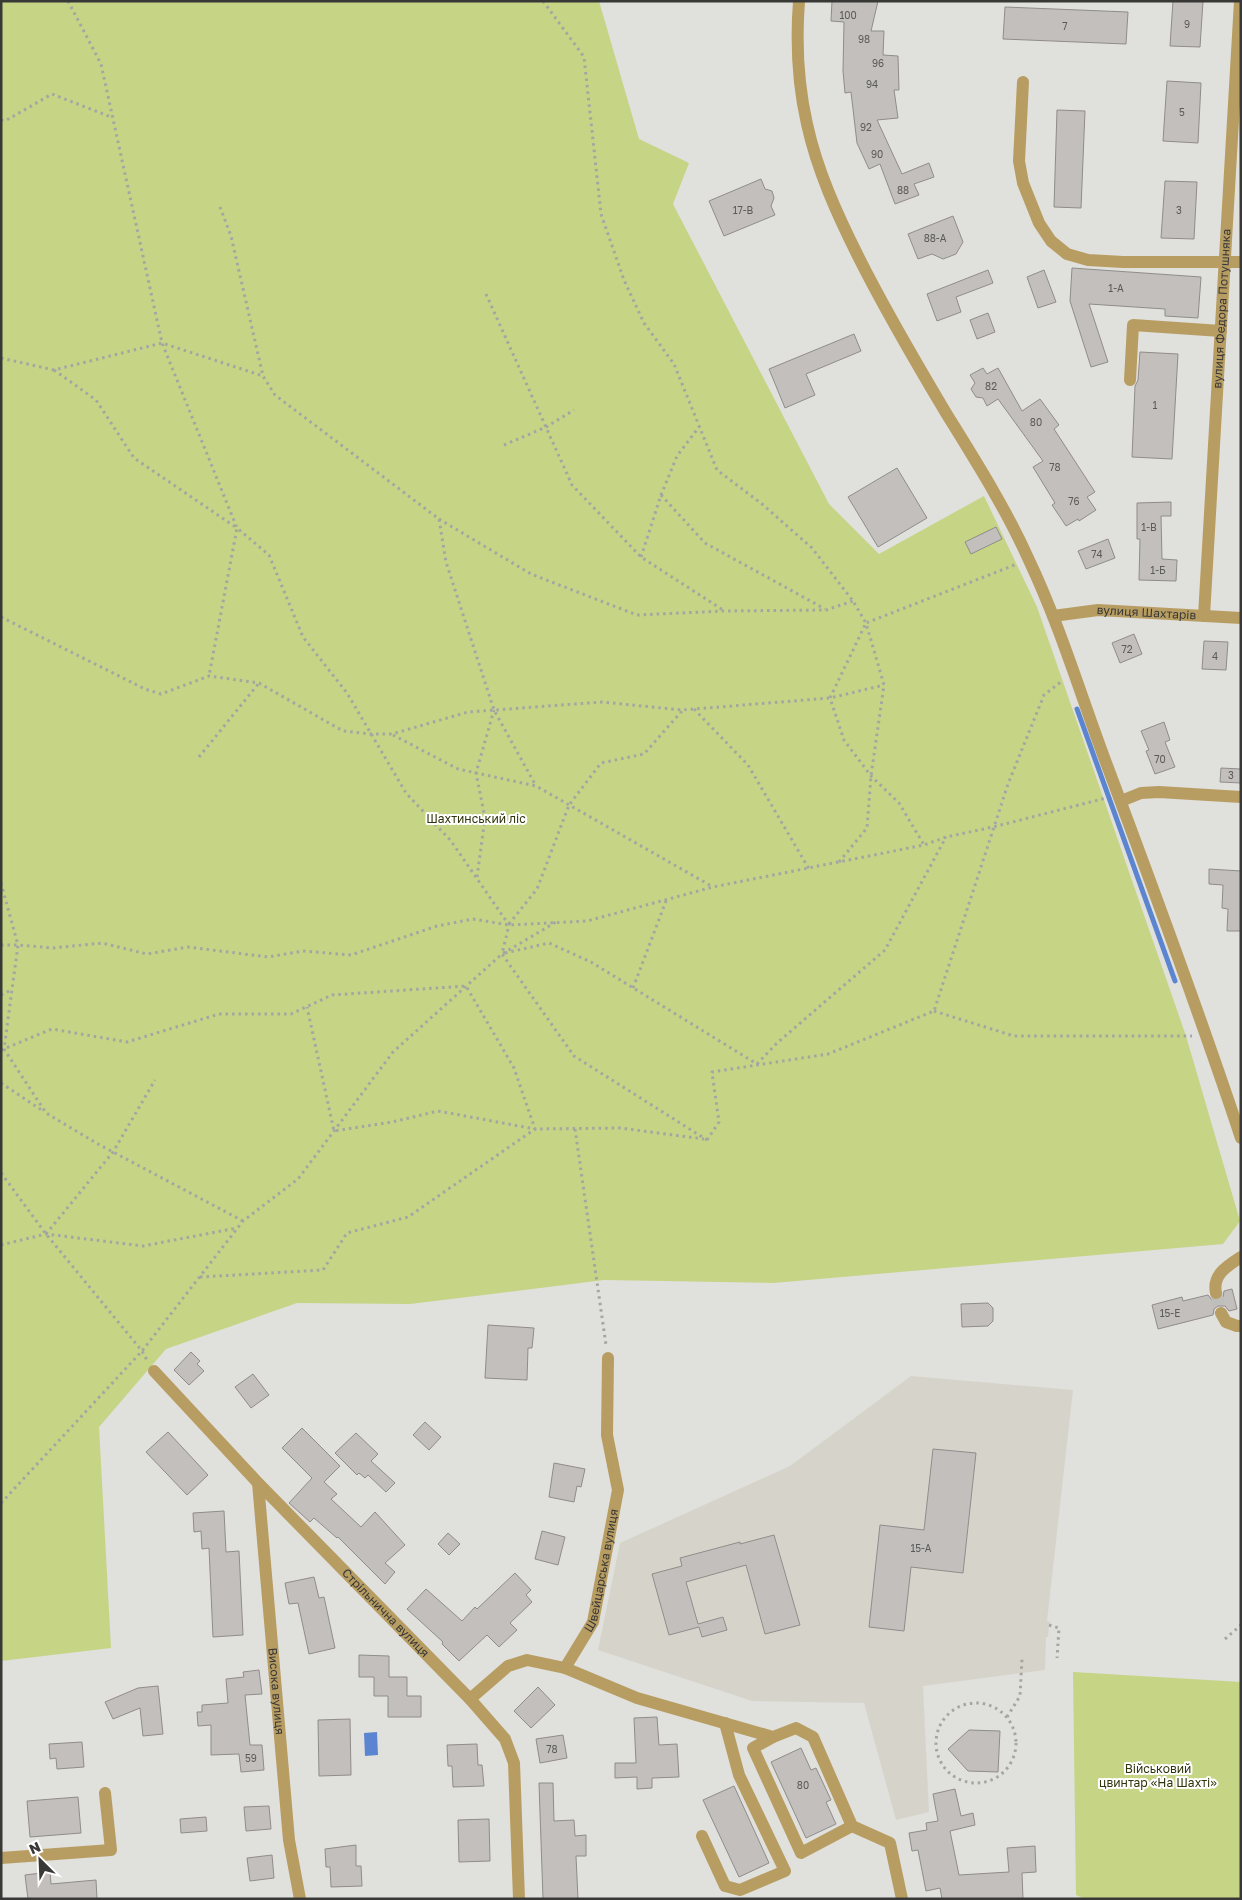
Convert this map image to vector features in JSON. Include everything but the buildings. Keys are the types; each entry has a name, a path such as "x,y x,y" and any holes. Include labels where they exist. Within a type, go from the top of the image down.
{"street":[{"path":"799,1 801,93 807,125 817,159 834,203 844,228 875,290 903,340 996,493 1029,559 1053,616 1121,801 1241,1138"},
{"name":"вулиця Федора Потушняка","path":"1204,616 1240,1"},
{"path":"1023,82 1019,161 1023,182 1039,223 1051,241 1067,254 1088,260 1123,262 1241,262"},
{"path":"1130,380 1133,325 1221,330"},
{"name":"вулиця Шахтарів","path":"1053,616 1098,610 1241,618"},
{"path":"1121,801 1141,793 1159,792 1241,797"},
{"path":"1216,1293 1217,1276 1228,1265 1241,1257"},
{"path":"1221,1313 1226,1322 1241,1326"},
{"name":"Швейцарська вулиця","path":"565,1668 593,1622 618,1490 607,1435 608,1358"},
{"name":"Стрільнична вулиця","path":"154,1371 258,1483 470,1699 505,1738 514,1763 519,1899"},
{"name":"Висока вулиця","path":"258,1483 289,1840 300,1899"},
{"path":"470,1699 508,1666 527,1660 565,1668 636,1698 773,1737"},
{"path":"702,1836 725,1886 740,1890 785,1871 739,1775 725,1723"},
{"path":"852,1826 801,1853 754,1748 773,1737 796,1728 813,1737 852,1826 890,1843 902,1899"},
{"path":"1,1858 111,1850 106,1793"}],"path":[{"path":"68,1 101,64 162,342 237,528 209,676"},
{"path":"543,1 584,57 601,214 624,280 644,323 674,364 717,470 762,504 812,548 854,601 866,623 884,685 871,776 867,828 839,862"},
{"path":"1,120 5,122 52,94 112,117"},
{"path":"220,207 231,236 264,376 274,395 439,519 531,574 637,615 724,611 826,610 854,601"},
{"path":"486,294 572,486 641,557 724,611"},
{"path":"54,370 162,342 264,376"},
{"path":"1,358 54,370 96,400 134,458 237,528 269,555 303,636 347,693 406,793 451,840 509,925"},
{"path":"504,445 546,427 574,410"},
{"path":"641,557 660,495 677,456 700,427"},
{"path":"660,495 705,543 826,610"},
{"path":"439,519 446,562 494,710 536,786"},
{"path":"924,845 899,804 871,776 844,740 830,698 866,623 1029,559"},
{"path":"1,617 145,689 161,694 209,676 259,683 343,730 370,734 392,734 468,712 602,702 682,710 830,698 884,685"},
{"path":"934,1011 993,828 1044,695 1073,673"},
{"path":"199,758 259,683"},
{"path":"694,709 748,765 809,869"},
{"path":"477,878 485,818 476,773 494,710"},
{"path":"682,710 644,754 602,763 569,805 537,889 509,925 502,954 574,1056 707,1140"},
{"path":"392,734 458,769 536,786 713,887"},
{"path":"1,946 18,944 53,948 102,942 147,954 188,947 268,957 303,951 351,955 437,926 472,919 509,925 556,921 587,921 713,887 924,845 946,837 993,828 1102,799"},
{"path":"757,1064 777,1043 885,950 946,837"},
{"path":"1,883 18,944 2,1050 46,1113"},
{"path":"633,988 666,900"},
{"path":"1,1503 142,1351 243,1222 298,1179 393,1052 502,954 556,921"},
{"path":"502,954 549,943 591,962 757,1064"},
{"path":"2,1050 52,1029 127,1042 219,1014 291,1014 332,996 466,986"},
{"path":"466,986 514,1068 535,1129"},
{"path":"1,994 12,990"},
{"path":"307,1007 334,1131"},
{"path":"707,1140 719,1122 712,1072 828,1054 934,1011 1014,1036 1205,1036"},
{"path":"46,1234 113,1152 155,1080"},
{"path":"1,1083 46,1113 113,1152 243,1222"},
{"path":"334,1131 392,1122 438,1111 535,1129 620,1128 707,1140"},
{"path":"200,1277 323,1270 347,1233 408,1217 535,1129"},
{"path":"575,1129 608,1358"},
{"path":"1,1173 46,1234 142,1351 154,1371"},
{"path":"1,1246 46,1234 143,1246 238,1228"},
{"path":"1050,1625 1059,1628 1057,1658"},
{"path":"1225,1638 1241,1626"},
{"path":"1007,1717 1020,1696 1022,1659"},
{"path":"972,1703 985,1704 997,1709 1007,1717 1014,1729 1016,1742 1014,1756 1008,1768 998,1778 985,1783 971,1784 958,1780 947,1772 939,1761 935,1748 938,1730 948,1713 960,1706 972,1703"}],"shaded area":[{"path":"911,1376 1073,1390 1047,1621 1050,1622 1048,1637 1046,1637 1045,1670 923,1686 929,1812 896,1820 864,1703 752,1701 598,1650 620,1543 790,1466"}],"green space":[{"name":"Шахтинський ліс","path":"1,1 599,1 639,139 689,163 673,204 829,504 879,554 984,496 1037,607 1186,1036 1240,1221 1223,1244 773,1283 604,1280 410,1304 297,1303 166,1349 99,1427 111,1648 1,1661"},
{"name":"Військовий цвинтар «На Шахті»","path":"1073,1672 1241,1682 1241,1899 1085,1899 1076,1895"}],"water":[{"path":"377,1732 378,1755 365,1756 364,1733"}],"waterway":[{"path":"1077,709 1175,981"}],"tunnel":[{"path":"1216,1293 1221,1313"}]}
